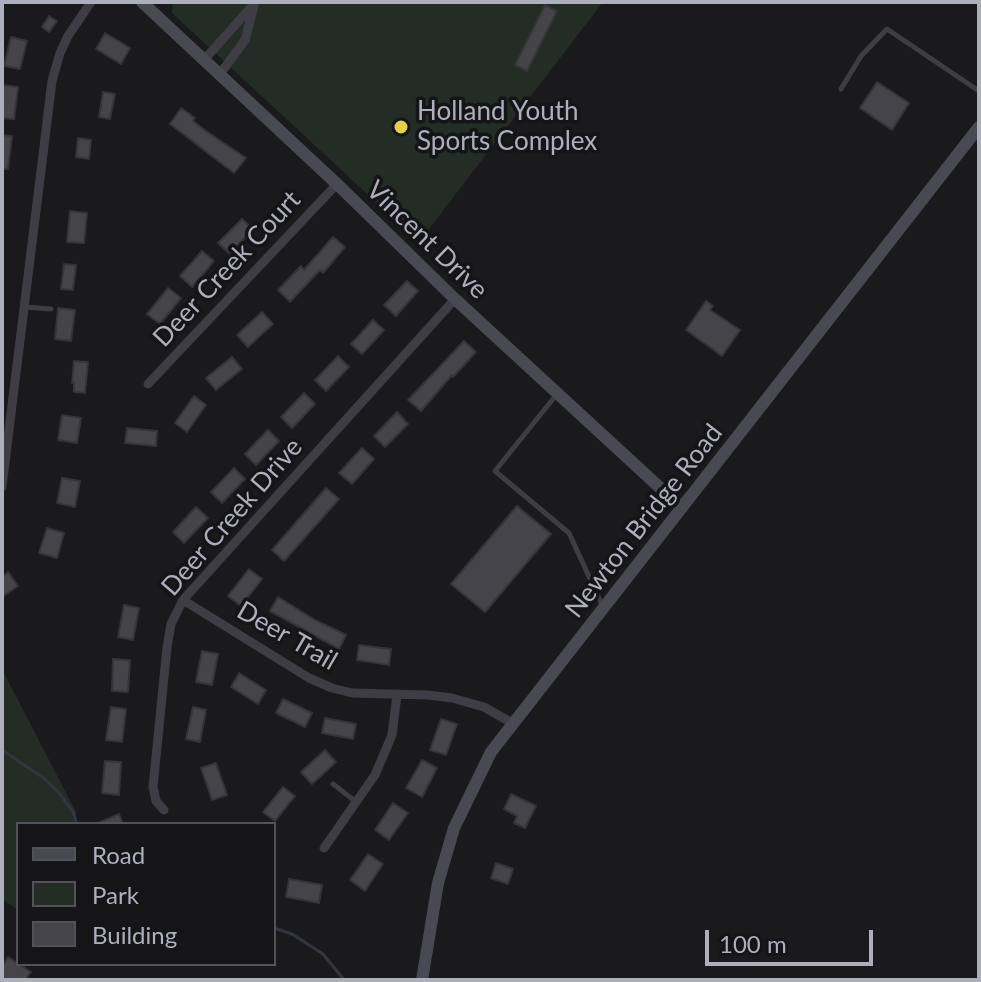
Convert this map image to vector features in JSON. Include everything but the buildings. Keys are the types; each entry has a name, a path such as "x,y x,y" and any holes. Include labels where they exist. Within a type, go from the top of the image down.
{"main road":[{"name":"Vincent Drive","path":"142,2 455,299 682,508"},
{"name":"Newton Bridge Road","path":"422,980 438,883 454,828 491,752 979,127"}],"street":[{"path":"2,487 52,81 68,36 91,2"},
{"path":"204,60 255,2"},
{"path":"220,74 245,40 255,2"},
{"name":"Deer Creek Court","path":"148,384 337,184"},
{"name":"Deer Creek Drive","path":"164,810 156,801 153,787 167,647 171,624 183,600 455,299"},
{"name":"Deer Trail","path":"183,600 309,678 332,688 352,693 452,698 484,707 512,723"},
{"path":"324,848 375,775 392,735 397,695"}],"lane":[{"path":"841,89 861,56 887,29 979,91"},
{"path":"24,307 51,309"},
{"path":"558,394 495,471 569,533 604,608"},
{"path":"333,784 356,802"}],"green space":[{"name":"Holland Youth Sports Complex","path":"173,2 603,2 419,242 172,13"},
{"path":"2,669 76,812 74,822 16,822 16,909 2,899"}],"waterway":[{"path":"2,750 45,779 60,794 76,822"},
{"path":"276,929 292,934 323,954 344,980"}],"place":[{"name":"Holland Youth Sports Complex","path":"401,127"}]}
